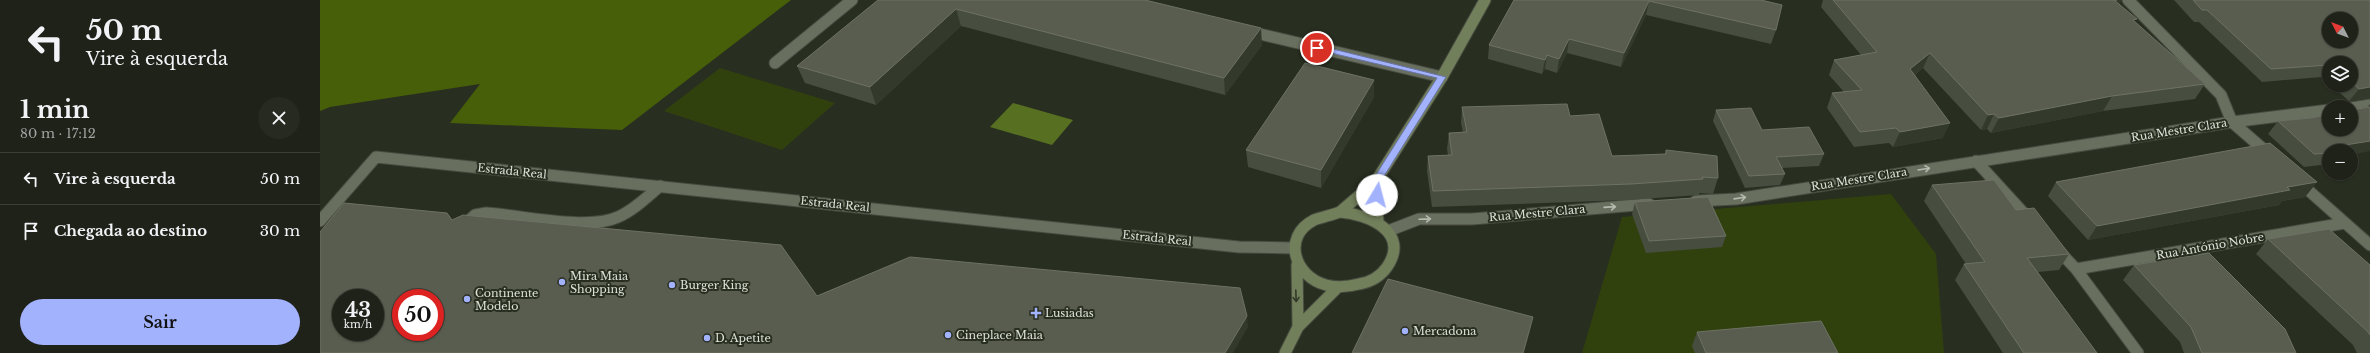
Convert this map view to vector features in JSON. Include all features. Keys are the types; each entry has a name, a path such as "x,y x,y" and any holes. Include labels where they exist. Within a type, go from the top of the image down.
{"main road":[{"path":"1340,212 1376,181 1442,77 1485,0"},
{"path":"1376,181 1378,222"},
{"path":"1297,265 1313,280 1338,287 1354,287 1369,282 1382,275 1390,265 1394,253 1393,242 1388,232 1378,222 1354,213 1340,212 1324,215 1311,221 1300,230 1294,241 1293,248 1297,265 1298,327"},
{"path":"1285,353 1298,327 1338,287"}],"street":[{"path":"775,63 852,0"},
{"path":"2128,0 2221,95 2232,122 2279,164"},
{"path":"1240,29 1442,77"},
{"path":"2358,107 2370,105"},
{"name":"Rua Mestre Clara","path":"1688,202 1736,199 2232,122 2322,111"},
{"name":"Estrada Real","path":"320,221 376,156 1239,247 1293,248"},
{"path":"1976,161 2039,229"},
{"path":"2291,175 2370,245"},
{"path":"463,226 476,215 486,213 590,222 608,221 628,212 660,186"},
{"name":"Rua Mestre Clara","path":"1388,232 1419,219 1472,219 1664,204"},
{"name":"Rua António Nobre","path":"2076,269 2345,222"},
{"path":"2049,240 2076,269 2138,353"}],"shaded area":[{"path":"320,0 791,0 622,130 450,123 480,84 330,107 320,111"},
{"path":"720,68 835,103 782,150 664,111"},
{"path":"1013,103 1073,120 1052,145 990,127"},
{"path":"1891,194 1936,254 1944,353 1582,353 1622,217"}],"building":[{"path":"878,0 1145,0 1261,28 1224,78 956,9 870,87 797,66"},
{"path":"1514,0 1761,0 1782,5 1776,30 1649,1 1624,53 1569,39 1559,59 1547,55 1545,60 1489,45"},
{"path":"1833,0 2114,0 2137,19 2133,20 2205,84 2112,96 1999,118 1994,114 1988,115 1930,53 1910,69 1950,123 1900,132 1896,128 1860,132 1832,93 1862,90 1834,60 1877,52"},
{"path":"2193,0 2370,0 2370,87 2358,88 2358,56 2322,56 2322,65 2271,69 2207,10 2202,10"},
{"path":"1305,63 1374,80 1321,170 1246,150"},
{"path":"1567,104 1570,116 1599,114 1612,156 1666,154 1666,150 1717,156 1718,178 1702,177 1703,179 1631,184 1433,191 1428,156 1452,155 1449,133 1467,132 1462,107"},
{"path":"2370,107 2370,141 2351,144 2322,144 2322,153 2314,154 2278,121 2322,116 2322,136 2358,136 2358,109"},
{"path":"1751,108 1762,130 1809,127 1824,154 1776,157 1785,174 1749,176 1716,110"},
{"path":"2270,143 2317,182 2287,187 2290,190 2097,226 2056,182"},
{"path":"1994,180 2016,210 2034,208 2069,254 2027,258 2097,353 2024,353 1964,264 1985,262 1932,185"},
{"path":"1708,197 1726,236 1649,241 1635,202"},
{"name":"Mira Maia Shopping","path":"344,203 447,213 452,220 463,215 781,245 817,296 910,257 1240,288 1247,316 1225,353 320,353 320,232"},
{"path":"2329,229 2370,265 2370,335 2268,239"},
{"path":"2209,253 2285,329 2296,353 2202,353 2191,327 2134,265"},
{"path":"1388,279 1533,317 1523,353 1352,353"},
{"path":"1821,321 1838,353 1706,353 1697,332"}],"place":[{"name":"Mira Maia Shopping","path":"562,282"},
{"name":"Burger King","path":"672,285"},
{"name":"Continente Modelo","path":"467,299"},
{"name":"Lusiadas","path":"1036,313"},
{"name":"Mercadona","path":"1405,331"},
{"name":"Cineplace Maia","path":"948,335"},
{"name":"D. Apetite","path":"707,338"}],"route":[{"path":"1317,48 1442,77 1376,181 1377,195"}]}
